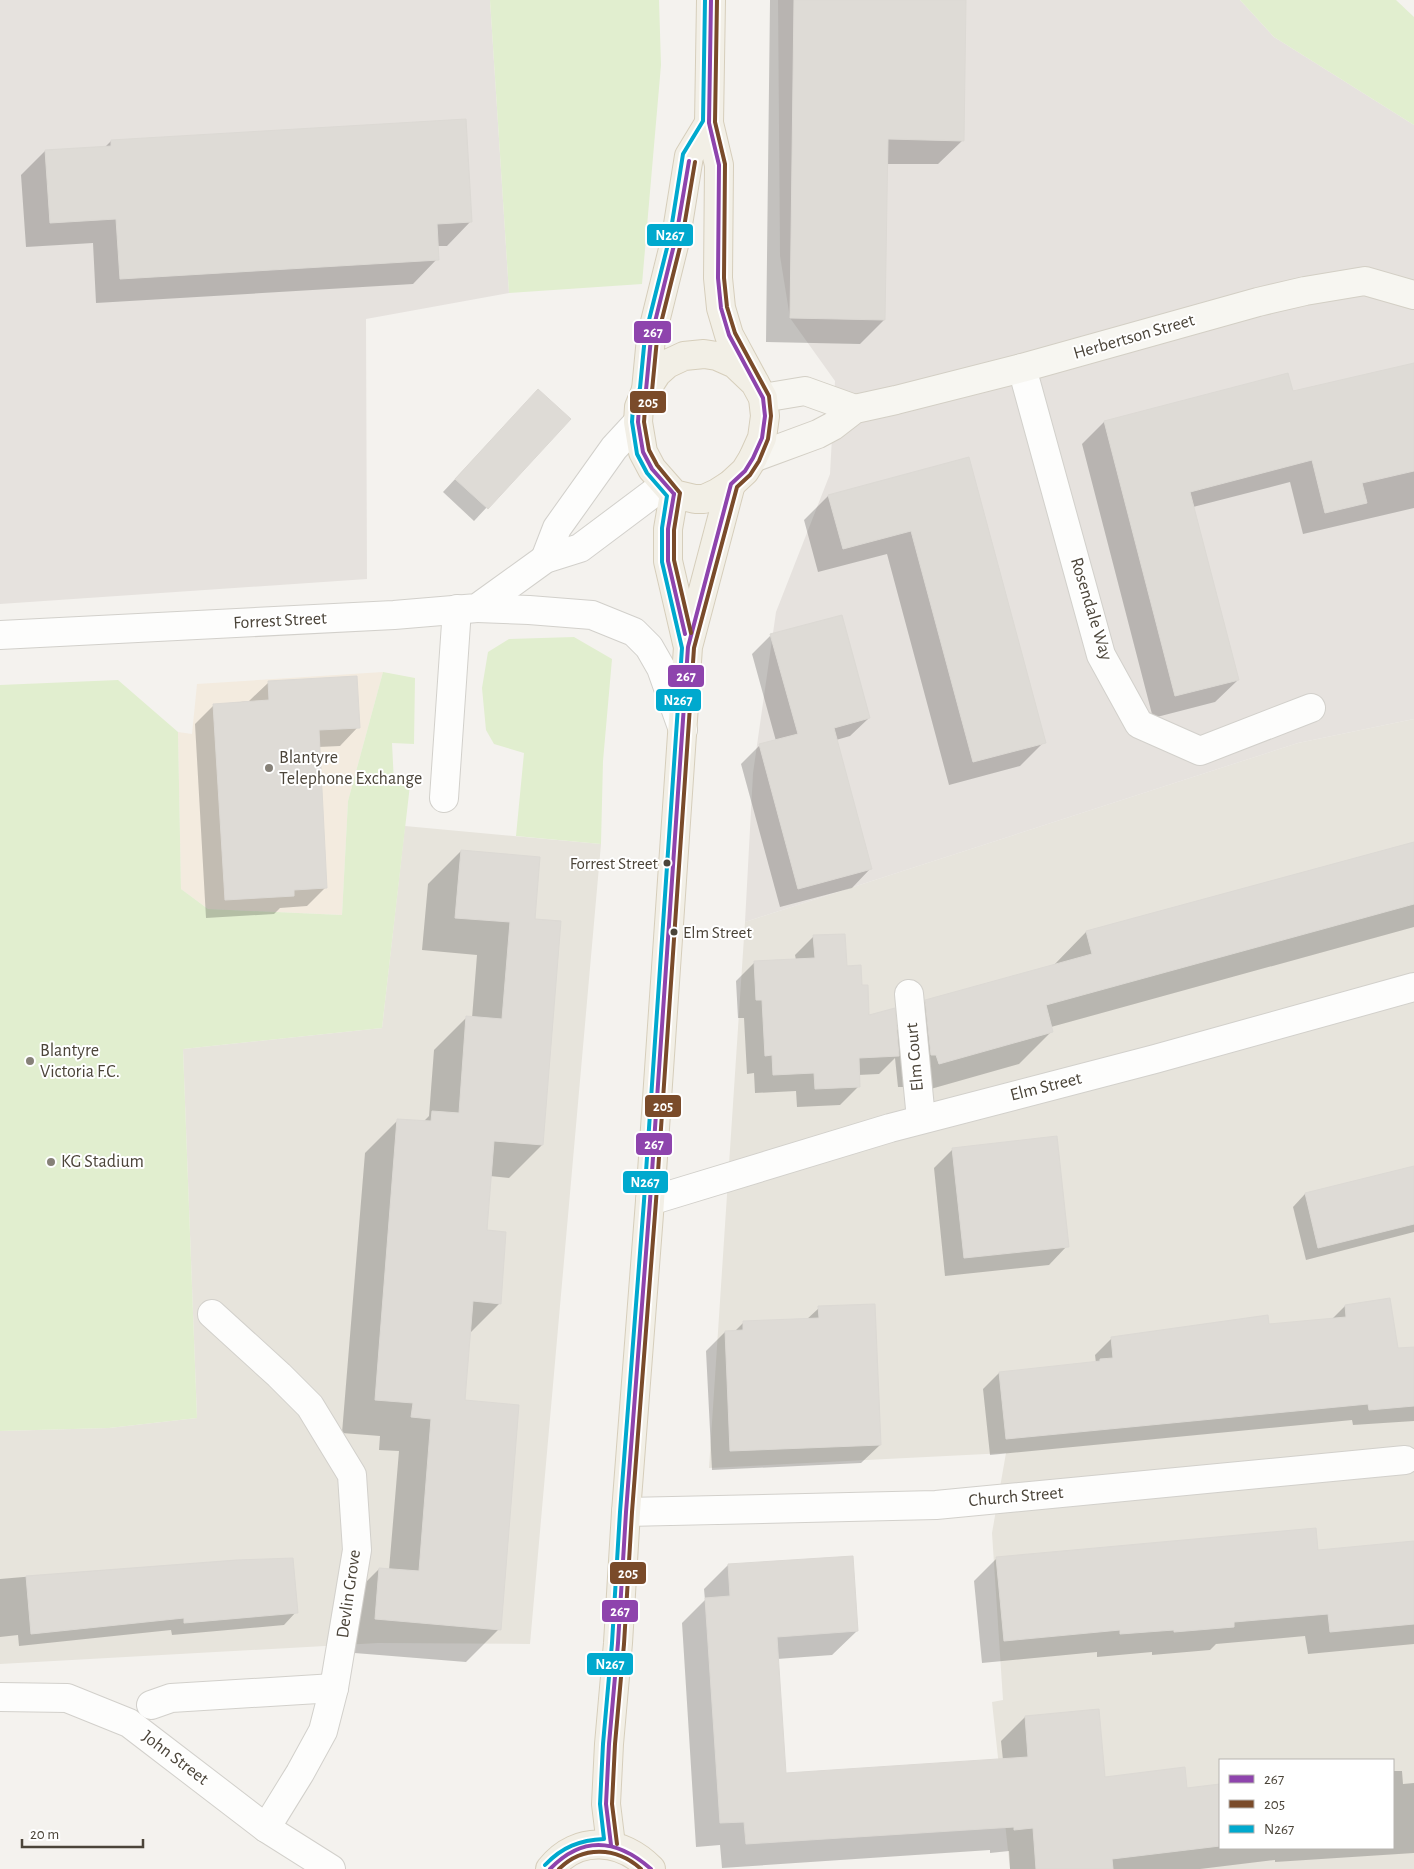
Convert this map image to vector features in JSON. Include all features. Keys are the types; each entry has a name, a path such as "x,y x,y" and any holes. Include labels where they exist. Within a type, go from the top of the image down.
{"main road":[{"path":"711,0 709,124 720,165 718,278 721,308 729,335 759,391 765,416 762,438 753,458 745,471 731,484 717,494 704,499 695,499 669,489 652,469 643,452 638,422 639,407 646,390 657,373 667,364 684,356 704,354 717,356 735,364 759,391"},
{"path":"646,390 650,338 676,237 689,156 709,124"},
{"path":"611,1845 607,1818 607,1796 688,647 731,484"},
{"path":"669,489 668,561 688,647"},
{"path":"550,1869 556,1862 576,1849 593,1845 611,1845 627,1850 641,1859 650,1869"}],"street":[{"name":"Herbertson Street","path":"753,458 818,434 833,426 854,409 1022,368 1258,302 1305,291 1365,281 1414,295"},
{"name":"Rosendale Way","path":"1022,368 1101,655 1139,724 1200,751 1311,708"},
{"path":"759,391 805,392 854,409"},
{"path":"545,559 557,528 614,448 638,422"},
{"path":"444,798 467,609 545,559 580,548 669,489"},
{"name":"Forrest Street","path":"0,634 394,615 467,609 529,610 592,615 634,632 649,647 661,668 683,732"},
{"name":"Elm Street","path":"650,1201 921,1119 1155,1059 1414,987"},
{"name":"Elm Court","path":"909,994 921,1119"},
{"name":"Devlin Grove","path":"212,1314 310,1406 352,1475 357,1550 334,1688 323,1731 266,1828"},
{"name":"Church Street","path":"626,1512 936,1505 1405,1460"},
{"path":"151,1705 171,1698 334,1688"},
{"name":"John Street","path":"0,1697 67,1698 129,1723 266,1828 331,1869"}],"shaded area":[{"path":"0,0 490,0 509,293 366,319 367,579 0,604"},
{"path":"778,0 1240,0 1274,37 1414,125 1414,719 1298,743 745,922 753,773 776,612 830,474 835,381 790,318 780,256"},
{"path":"383,672 348,801 342,915 208,909 181,889 178,732 192,734 197,684"},
{"path":"1414,719 1414,1869 1010,1869 992,1702 1003,1700 992,1533 1006,1453 709,1468 745,922 1298,743"},
{"path":"405,826 601,844 530,1644 378,1643 0,1664 0,1431 109,1428 197,1418 183,1049 382,1028"}],"green space":[{"path":"490,0 659,0 661,65 642,284 509,293"},
{"path":"1240,0 1396,0 1414,17 1414,125 1274,37"},
{"path":"574,637 612,659 603,761 601,844 516,836 524,753 494,744 486,730 482,688 488,652 509,639"},
{"path":"383,672 415,678 414,744 392,743 394,783 410,785 382,1028 183,1049 197,1418 109,1428 0,1431 0,685 118,680 178,732 181,889 208,909 342,915 348,801"}],"building":[{"path":"794,0 966,0 964,141 888,139 885,320 790,318"},
{"path":"466,119 472,222 437,224 439,260 120,279 116,219 50,223 45,150 111,146 111,140"},
{"path":"1414,363 1414,471 1362,483 1367,503 1325,513 1312,460 1190,492 1239,680 1175,696 1104,421 1288,373 1293,391"},
{"path":"538,389 571,419 488,509 455,479"},
{"path":"969,457 1046,743 973,762 911,531 843,549 828,495"},
{"path":"842,615 870,718 834,728 872,869 798,889 759,744 798,734 770,634"},
{"name":"Blantyre Telephone Exchange","path":"357,676 360,728 319,730 327,888 294,890 294,896 225,900 213,704 269,700 268,681"},
{"path":"1414,842 1414,904 1046,1005 1053,1032 939,1064 936,1055 931,1055 925,1000 1092,954 1086,931"},
{"path":"461,850 540,857 535,919 561,921 543,1145 494,1141 487,1230 506,1232 501,1304 473,1301 465,1400 519,1405 501,1630 375,1619 379,1568 419,1571 431,1419 411,1417 413,1403 375,1400 397,1119 431,1121 432,1111 459,1113 466,1016 502,1019 510,922 455,918"},
{"path":"845,934 847,966 861,965 862,985 868,985 869,1015 895,1008 899,1056 859,1058 860,1087 815,1089 814,1073 773,1075 772,1055 765,1056 762,1000 756,1000 754,961 815,958 813,935"},
{"path":"1057,1136 1069,1247 964,1258 952,1148"},
{"path":"1414,1166 1414,1224 1318,1248 1305,1193"},
{"path":"1390,1298 1398,1348 1414,1347 1414,1406 1369,1410 1368,1404 1006,1439 999,1372 1113,1358 1111,1337 1268,1315 1269,1324 1346,1317 1345,1305"},
{"path":"875,1304 881,1445 730,1451 725,1331 743,1330 743,1321 819,1318 818,1306"},
{"path":"1316,1528 1318,1550 1414,1541 1414,1624 1330,1632 1328,1614 1234,1622 1234,1627 1174,1632 1174,1630 1120,1634 1120,1630 1004,1641 996,1557"},
{"path":"853,1556 858,1631 777,1637 786,1773 1028,1757 1025,1716 1099,1709 1105,1777 1185,1767 1187,1788 1219,1784 1219,1846 1112,1859 1113,1869 1036,1869 1033,1828 1014,1830 1014,1827 746,1844 744,1822 720,1823 705,1598 730,1596 728,1564"},
{"path":"293,1558 298,1613 184,1623 184,1618 31,1634 26,1576 237,1560"}],"transit line":[{"name":"N267","path":"545,1865 565,1849 579,1843 604,1839 600,1804 603,1744 644,1201 682,648 662,562 662,528 667,496 647,473 637,454 632,422 633,407 640,388 645,336 670,236 683,154 703,121 705,0"},
{"name":"267","path":"611,1845 606,1804 609,1744 650,1201 688,647 731,484 745,471 753,458 762,438 765,416 763,398 729,335 721,308 718,278 719,165 709,123 711,0"},
{"name":"205","path":"617,1844 612,1804 615,1744 656,1201 694,648 737,487 750,475 759,461 768,439 771,416 769,396 735,333 727,307 724,278 725,164 715,122 717,0"},
{"name":"267","path":"674,494 652,469 643,452 638,422 639,407 646,390 651,338 676,237 689,161"},
{"name":"205","path":"691,633 674,560 674,530 680,493 657,465 649,450 644,422 645,408 652,391 657,339 682,239 695,162"},
{"name":"267","path":"674,494 668,529 668,561 685,634"},
{"name":"267","path":"550,1869 575,1850 587,1846 600,1845 626,1852 651,1869"},
{"name":"205","path":"559,1869 568,1861 579,1856 600,1852 621,1856 641,1869"}],"place":[{"name":"Blantyre Telephone Exchange","path":"269,768"},
{"name":"Forrest Street","path":"667,863"},
{"name":"Elm Street","path":"674,932"},
{"name":"Blantyre Victoria F.C.","path":"30,1061"},
{"name":"KG Stadium","path":"51,1162"}]}
